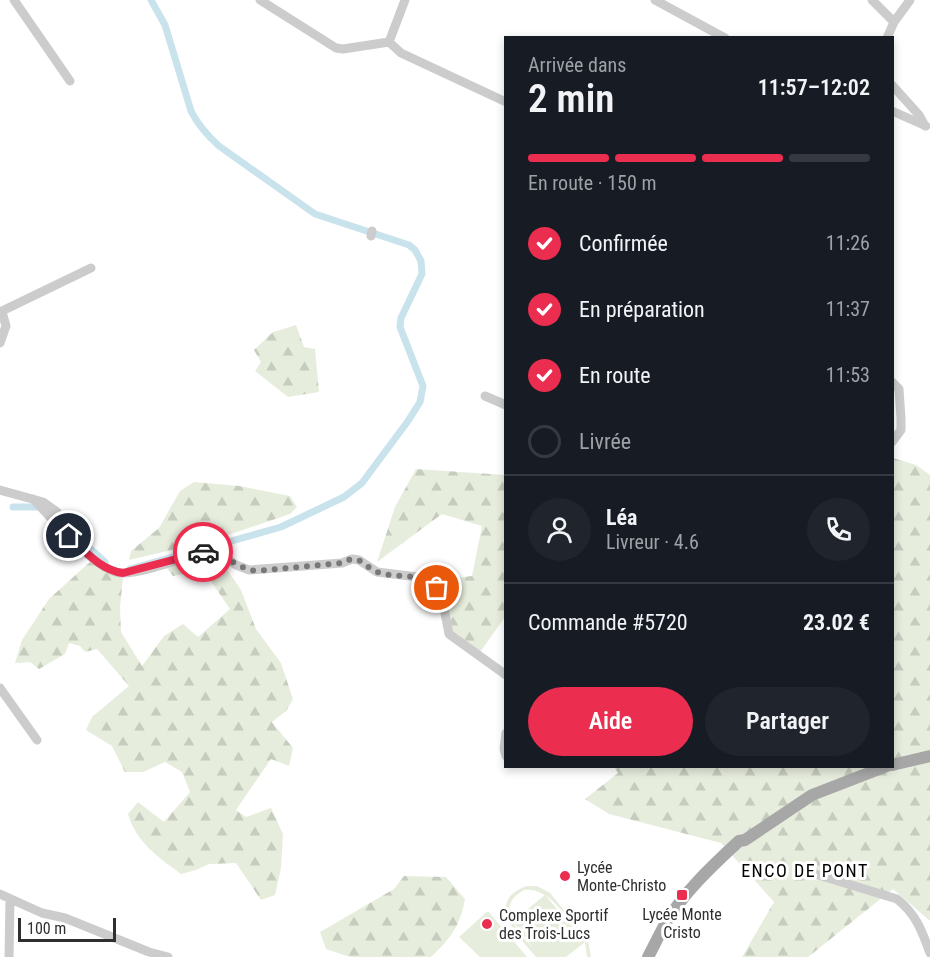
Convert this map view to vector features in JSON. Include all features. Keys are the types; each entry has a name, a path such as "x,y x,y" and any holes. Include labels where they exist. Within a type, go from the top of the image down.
{"main road":[{"path":"894,765 930,756"},
{"path":"648,957 665,924 698,881 740,841 745,840 812,795 881,768"}],"street":[{"path":"14,0 70,81"},
{"path":"260,0 336,48 344,50 389,42"},
{"path":"389,42 405,0"},
{"path":"655,0 721,36"},
{"path":"872,0 894,22"},
{"path":"888,36 894,22 910,0"},
{"path":"389,42 401,53 504,101"},
{"path":"894,87 928,128"},
{"path":"894,112 928,128"},
{"path":"0,343 6,327 1,312 92,268"},
{"path":"894,384 899,389 901,418 901,430 894,439"},
{"path":"485,396 504,404"},
{"path":"0,490 48,505 57,520 93,558 113,572 140,570 205,552 221,555 249,570 342,563 352,559 359,560 377,572 418,577 431,581 441,593 449,634 504,674"},
{"path":"0,688 37,740"},
{"path":"812,873 897,899 915,916 930,953"},
{"path":"0,894 42,913 65,918 149,952 168,957"},
{"path":"9,957 10,899"}],"green space":[{"path":"296,325 304,347 315,349 319,392 288,397 255,371 261,362 254,350 273,332"},
{"path":"894,458 916,465 930,475 930,921 893,889 808,957 742,957 774,902 721,843 609,814 585,799 618,773 615,768 894,768"},
{"path":"416,469 504,475 504,618 480,652 452,631 439,580 472,576 482,526 442,514 377,562 395,507"},
{"path":"194,482 239,486 290,496 297,507 290,514 210,541 129,560 131,551 159,528 180,491"},
{"path":"203,555 219,558 241,590 256,629 281,663 293,699 286,711 272,722 293,748 289,766 271,759 236,810 246,817 271,808 283,834 281,868 275,895 261,900 236,863 209,864 181,874 156,855 136,833 128,814 138,802 164,822 190,792 182,772 165,762 143,772 125,772 112,746 86,730 92,717 129,686 97,649 85,652 80,646 69,643 65,654 39,669 30,662 15,663 22,640 49,599 91,561 106,573 123,578 120,607 121,632 142,666 164,636 183,624 198,637 230,609 204,571 173,576 166,567"},
{"path":"404,876 446,877 465,899 454,931 431,957 350,957 326,949 320,932 394,889"},
{"path":"527,886 537,886 550,893 588,940 591,957 587,957 585,942 566,957 536,957 514,930 506,910 507,901 514,893","holes":["524,890 533,890 545,895 513,921 510,904","546,896 561,910 576,931","513,921 533,948 521,934"]},
{"name":"Complexe Sportif des Trois-Lucs","path":"488,911 527,957 480,957 459,937"}],"waterway":[{"path":"151,0 165,25 191,111 200,126 219,146 315,214 409,245 421,261 422,274 401,318 400,327 423,386 420,402 362,483 344,497 281,527 199,550"},
{"path":"13,507 43,507"},
{"path":"56,517 105,562"},
{"path":"130,569 183,554"}],"way so far":[{"path":"203,552 214,552 236,565 257,571 359,560 377,572 418,577 431,581 437,588"}],"place":[{"name":"Lycée Monte-Christo","path":"565,876"},
{"name":"Lycée Monte Cristo","path":"682,895"},
{"name":"Complexe Sportif des Trois-Lucs","path":"487,924"}],"district":[{"name":"ENCO DE PONT","path":"805,870"}],"route":[{"path":"69,536 102,566 113,572 140,570 203,552"}]}
